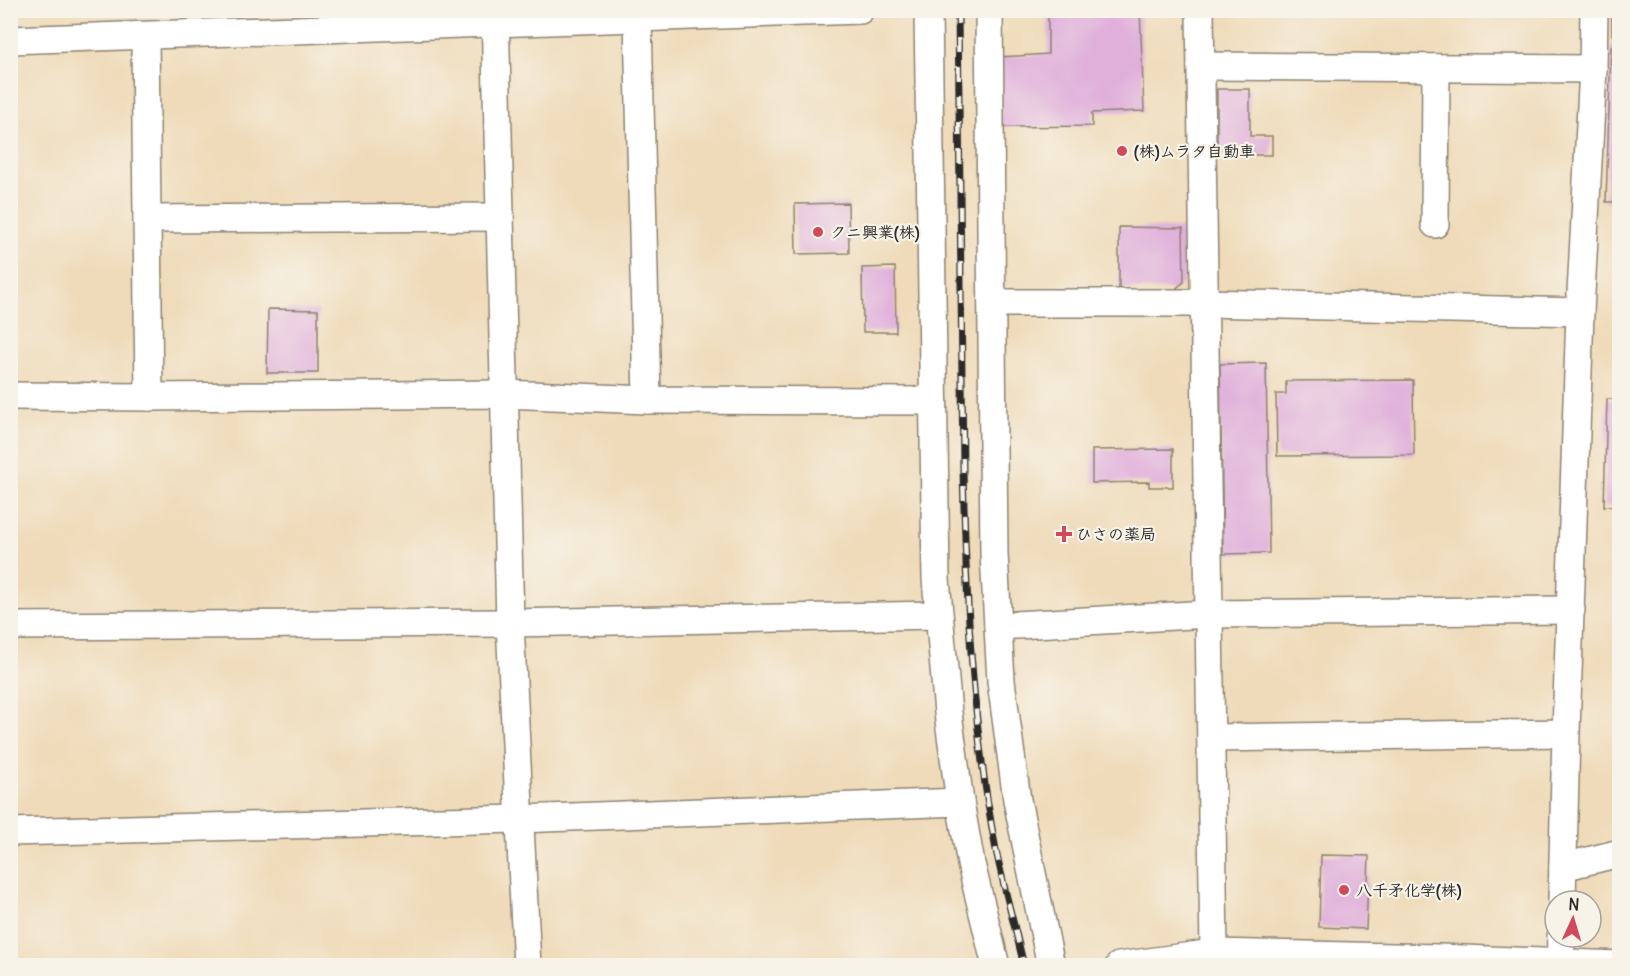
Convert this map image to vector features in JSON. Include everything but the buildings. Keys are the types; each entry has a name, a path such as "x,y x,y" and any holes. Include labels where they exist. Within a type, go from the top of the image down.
{"street":[{"path":"10,40 145,36 312,20 495,16 638,19 860,10"},
{"path":"928,10 935,568 938,615 960,802 971,864 996,966"},
{"path":"990,10 994,554 1001,681 1017,800 1051,966"},
{"path":"1200,10 1214,953"},
{"path":"1562,889 1580,312 1594,10"},
{"path":"495,16 510,623 526,966"},
{"path":"638,19 647,400"},
{"path":"145,36 149,397"},
{"path":"1201,66 1593,69"},
{"path":"1435,224 1436,68"},
{"path":"147,219 500,217"},
{"path":"992,303 1204,303 1580,312"},
{"path":"10,396 505,394 647,400 933,401"},
{"path":"998,626 1209,614 1571,610"},
{"path":"10,626 510,623 938,615"},
{"path":"1210,738 1566,733"},
{"path":"10,832 520,819 960,802"},
{"path":"1563,867 1620,853"},
{"path":"1119,966 1214,953 1299,960 1439,962 1561,950 1620,965"}],"railway":[{"path":"958,10 963,470 972,661 988,803 999,865 1024,966"}],"place":[{"name":"(株)ムラタ自動車","path":"1122,151"},
{"name":"クニ興業(株)","path":"818,232"},
{"name":"ひさの薬局","path":"1064,534"},
{"name":"八千矛化学(株)","path":"1344,890"}]}
